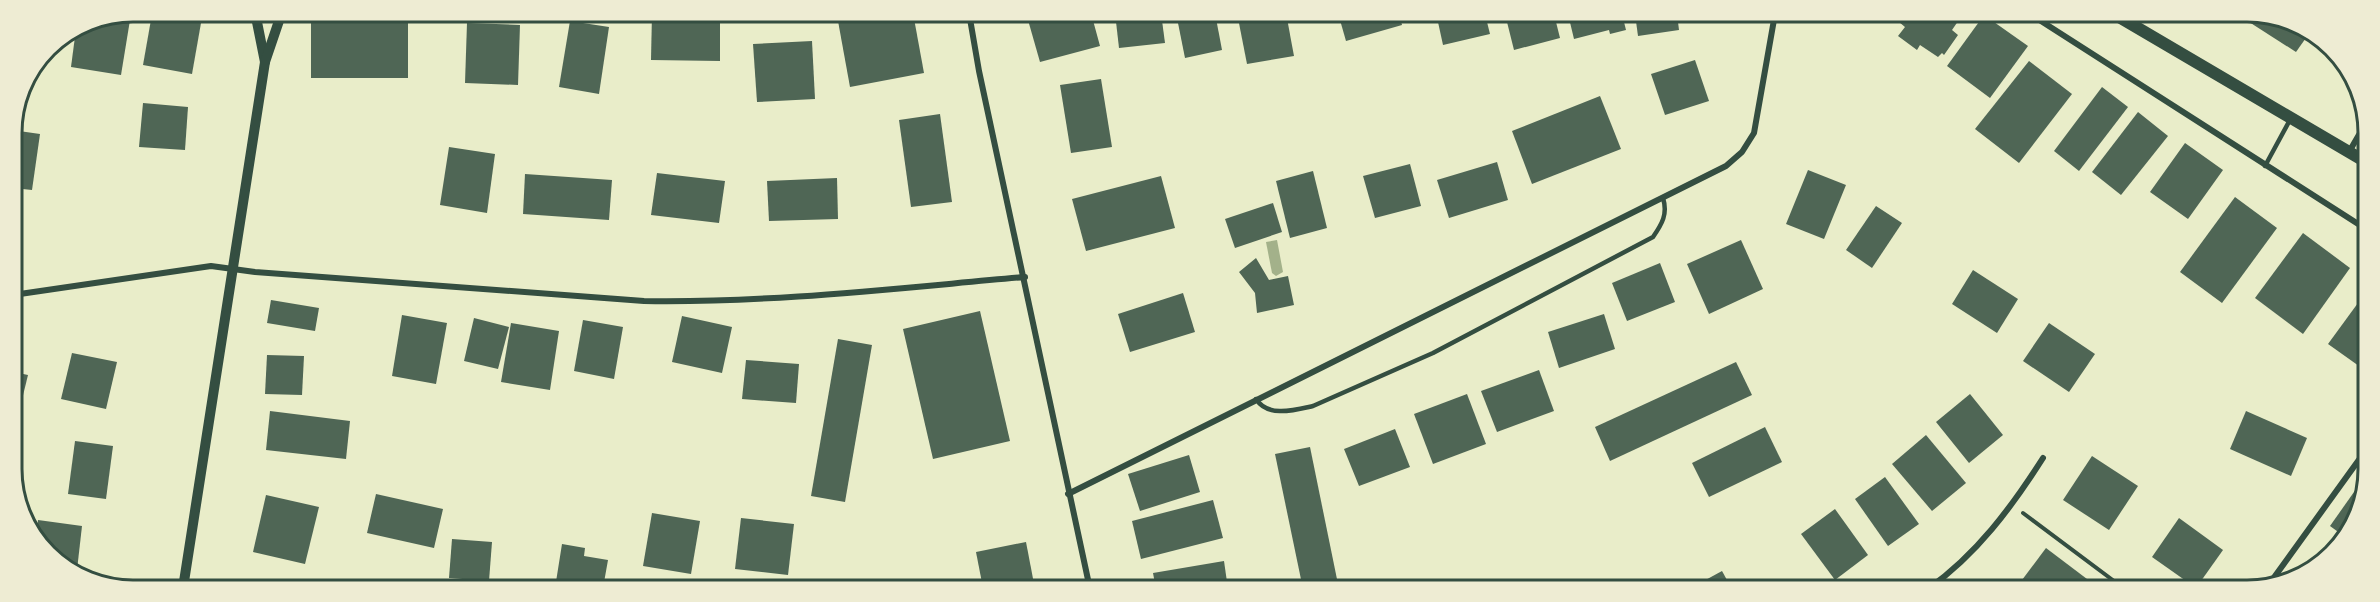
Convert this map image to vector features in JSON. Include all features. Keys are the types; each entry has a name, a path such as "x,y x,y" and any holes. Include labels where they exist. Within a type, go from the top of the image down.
{"main road":[{"path":"2128,22 2358,157"}],"street":[{"path":"257,22 266,62"},
{"path":"184,580 266,62 279,22"},
{"path":"971,22 979,71 1025,277 1068,494 1088,580"},
{"path":"1068,494 1726,165 1742,152 1754,133 1774,22"},
{"path":"2042,22 2358,225"},
{"path":"2349,152 2358,136"},
{"path":"23,294 211,266 644,301 702,302 755,301 1025,277"},
{"path":"1942,579 1960,566 2013,506 2043,458"},
{"path":"2275,575 2358,461"}],"lane":[{"path":"2265,166 2291,118"},
{"path":"1256,399 1261,407 1267,410 1294,411 1313,406 1433,353 1653,237 1662,225 1667,210 1663,198"}],"path":[{"path":"2013,506 2111,579"}],"shaded area":[{"path":"1277,240 1283,272 1276,276 1272,273 1266,242"}],"building":[{"path":"130,22 121,75 71,67 75,39 105,26"},
{"path":"151,22 201,23 192,74 143,65"},
{"path":"311,22 408,22 408,78 311,78"},
{"path":"570,22 609,27 599,94 559,87"},
{"path":"652,22 720,22 720,61 651,60"},
{"path":"838,22 915,22 924,73 850,87"},
{"path":"1029,22 1093,22 1100,46 1040,62"},
{"path":"1116,22 1162,22 1165,43 1119,48"},
{"path":"1178,22 1217,22 1222,50 1185,58"},
{"path":"1239,22 1288,22 1294,56 1247,64"},
{"path":"1341,22 1401,22 1402,25 1346,41"},
{"path":"1438,22 1487,22 1490,34 1443,45"},
{"path":"1507,22 1556,22 1560,38 1514,50"},
{"path":"1570,22 1624,22 1626,30 1610,34 1609,30 1574,39"},
{"path":"1636,22 1678,22 1679,30 1638,36"},
{"path":"1899,22 1958,22 1952,30 1958,35 1944,55 1942,53 1938,57 1920,45 1917,50 1898,36 1905,27"},
{"path":"1979,22 1994,22 2028,46 1990,98 1947,66"},
{"path":"2249,22 2282,28 2305,39 2296,52"},
{"path":"467,23 520,25 518,85 465,83"},
{"path":"812,41 815,99 757,102 753,44"},
{"path":"1695,60 1709,101 1665,115 1651,74"},
{"path":"2029,61 2072,94 2019,163 1975,129"},
{"path":"1101,79 1112,147 1071,153 1060,85"},
{"path":"2102,87 2128,107 2079,171 2054,151"},
{"path":"1600,96 1621,149 1532,184 1512,131"},
{"path":"143,103 188,107 185,150 139,147"},
{"path":"2138,112 2168,136 2121,195 2092,172"},
{"path":"940,114 952,202 911,207 899,120"},
{"path":"23,132 40,134 32,190 23,189"},
{"path":"2185,143 2223,170 2188,219 2150,192"},
{"path":"449,147 495,154 487,213 440,205"},
{"path":"1497,162 1508,200 1449,218 1437,180"},
{"path":"1410,164 1421,206 1375,218 1363,176"},
{"path":"1808,170 1846,185 1824,239 1786,224"},
{"path":"1313,171 1327,228 1290,238 1276,181"},
{"path":"657,173 725,181 719,223 651,215"},
{"path":"525,174 612,180 609,220 523,214"},
{"path":"1161,176 1175,228 1086,251 1072,199"},
{"path":"837,178 838,219 769,221 767,181"},
{"path":"2235,197 2277,228 2222,303 2180,272"},
{"path":"1273,203 1282,232 1235,248 1225,219"},
{"path":"1876,206 1902,223 1872,268 1846,250"},
{"path":"2303,233 2350,268 2303,334 2255,298"},
{"path":"1741,240 1763,289 1709,314 1687,264"},
{"path":"1256,258 1269,280 1288,276 1294,305 1257,313 1255,293 1239,272"},
{"path":"1660,263 1675,302 1627,321 1612,283"},
{"path":"1973,270 2018,299 1997,333 1952,304"},
{"path":"1183,293 1195,332 1130,352 1118,314"},
{"path":"271,300 319,308 315,331 267,323"},
{"path":"2358,303 2358,365 2328,344"},
{"path":"980,311 1010,441 933,459 903,329"},
{"path":"1604,314 1615,349 1559,368 1548,332"},
{"path":"402,315 447,323 436,384 392,376"},
{"path":"682,316 732,327 722,373 672,362"},
{"path":"474,318 509,327 498,369 464,361"},
{"path":"583,320 623,327 614,379 574,371"},
{"path":"511,323 559,331 550,390 501,382"},
{"path":"2049,323 2095,354 2069,392 2023,361"},
{"path":"838,339 872,345 845,502 811,496"},
{"path":"72,353 117,362 106,409 61,399"},
{"path":"267,355 304,356 302,395 265,394"},
{"path":"746,360 799,364 796,403 742,399"},
{"path":"1736,362 1752,395 1610,461 1595,427"},
{"path":"1539,370 1554,411 1497,432 1481,391"},
{"path":"22,374 28,375 22,399"},
{"path":"1467,394 1486,444 1433,464 1414,414"},
{"path":"1970,394 2003,435 1969,463 1936,422"},
{"path":"270,411 350,421 346,459 266,450"},
{"path":"2246,411 2307,438 2291,476 2230,449"},
{"path":"1765,427 1782,462 1709,497 1692,463"},
{"path":"1395,429 1410,467 1359,486 1344,449"},
{"path":"1926,435 1966,483 1932,511 1892,464"},
{"path":"75,441 113,446 106,499 68,494"},
{"path":"1310,447 1337,579 1301,579 1275,454"},
{"path":"1189,455 1200,492 1140,511 1128,474"},
{"path":"2092,456 2138,486 2109,530 2063,500"},
{"path":"1885,477 1919,524 1888,546 1855,499"},
{"path":"2355,491 2352,504 2339,530 2338,532 2330,526"},
{"path":"376,494 443,509 434,548 367,533"},
{"path":"266,495 319,507 305,564 253,552"},
{"path":"1213,500 1223,538 1141,559 1132,521"},
{"path":"1835,509 1868,555 1834,579 1801,534"},
{"path":"652,513 700,521 691,574 643,566"},
{"path":"741,518 794,524 788,575 735,569"},
{"path":"2179,518 2223,550 2202,579 2183,579 2152,557"},
{"path":"38,520 82,526 78,564 55,547 38,525"},
{"path":"452,539 492,542 489,580 449,578"},
{"path":"1026,542 1033,580 981,580 976,552"},
{"path":"562,544 585,548 584,556 608,560 604,580 556,580"},
{"path":"2046,548 2087,579 2087,579 2023,579"},
{"path":"1224,561 1227,579 1154,580 1153,573"},
{"path":"1722,571 1727,579 1707,579"}]}
